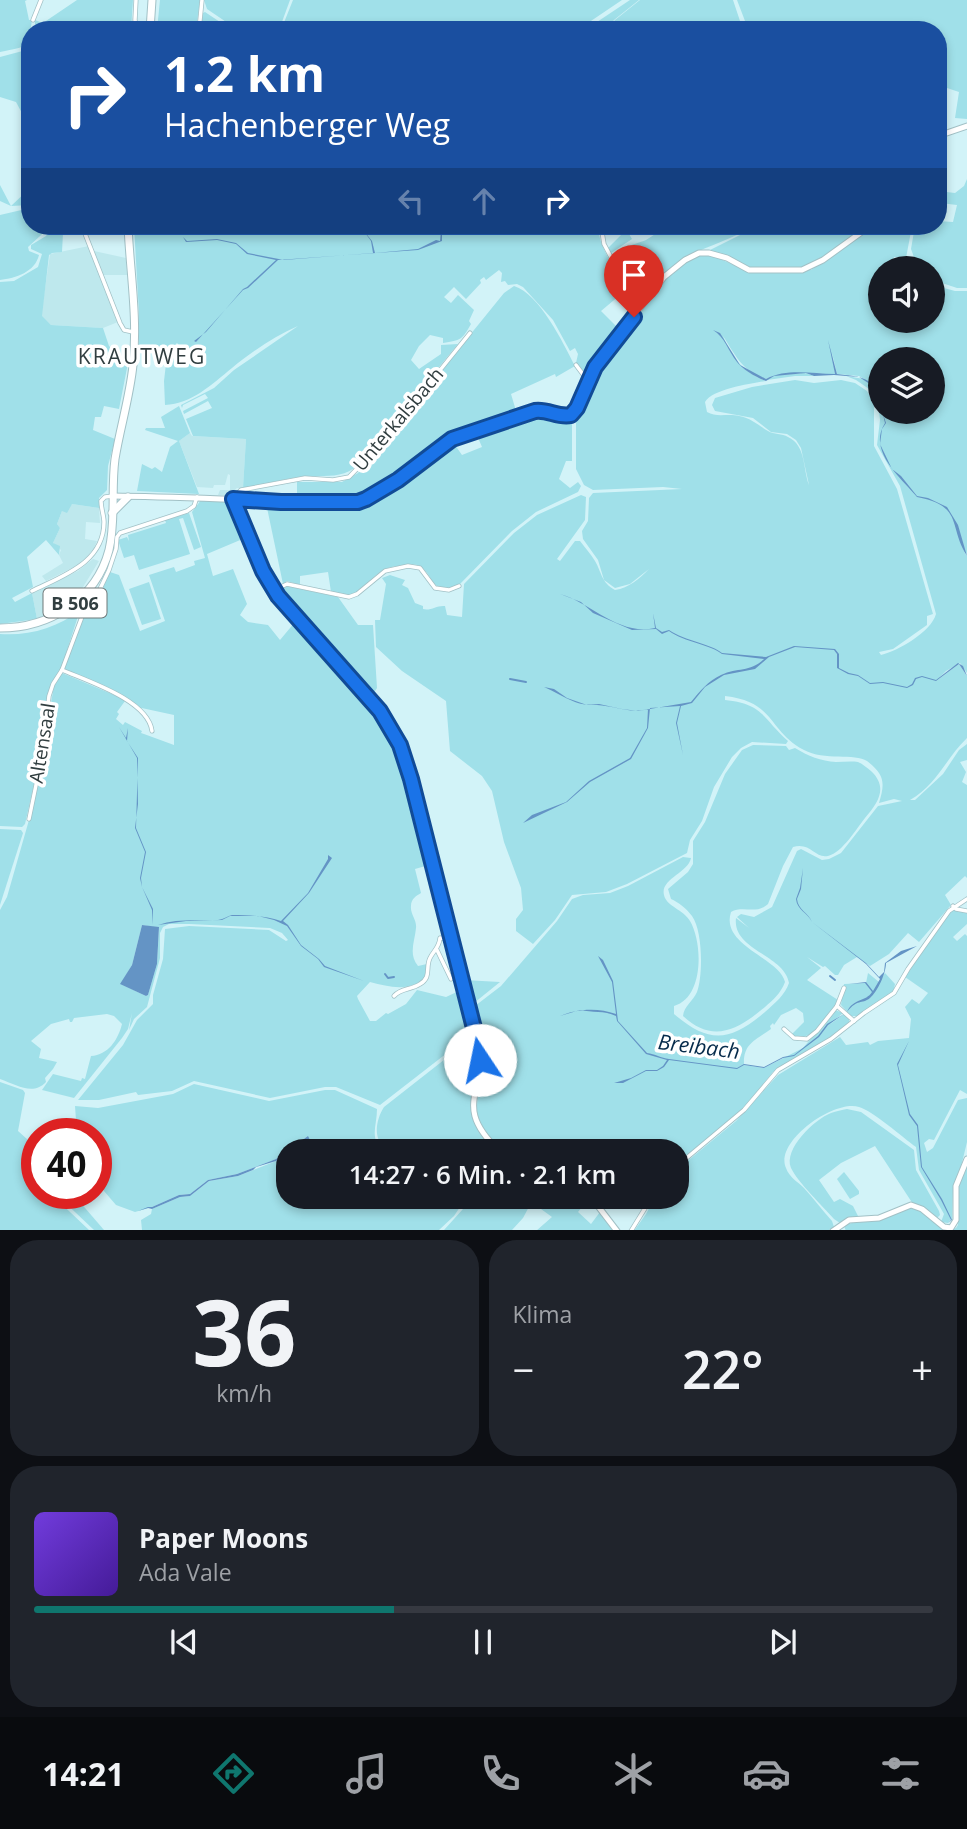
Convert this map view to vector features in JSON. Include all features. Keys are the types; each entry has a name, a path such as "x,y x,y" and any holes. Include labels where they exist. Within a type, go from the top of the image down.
{"main road":[{"path":"150,21 152,0"},
{"name":"B 506","path":"0,628 41,622 69,608 86,592 109,551 115,461 133,367 135,332 129,235"},
{"path":"112,513 128,497"}],"street":[{"path":"33,20 41,0"},
{"path":"135,21 136,0"},
{"path":"200,21 202,0"},
{"path":"947,133 967,126"},
{"path":"86,235 120,323 124,330 135,332"},
{"path":"602,235 604,244 639,310"},
{"path":"32,591 81,566 93,554 100,540 104,521 101,500 105,497 358,502 398,480 452,439 535,411 571,415 577,408 599,361 664,277 695,254 714,253 742,267 757,271 802,270 823,260 858,235"},
{"name":"Unterkalsbach","path":"233,499 241,490 305,478 332,480 349,477 378,447 470,332"},
{"path":"576,365 588,381"},
{"name":"Altensaal","path":"29,818 53,684 62,670 86,606 99,591 110,570 118,534 187,511 194,506 197,497"},
{"path":"233,499 263,571 274,590 299,622 380,711 400,745 411,779 479,1051 480,1067 473,1102 475,1117 489,1139"},
{"path":"274,590 287,584 349,597 357,594 385,571 415,566 421,568 435,588 449,590 459,586"},
{"path":"62,670 132,703 149,721 152,731"},
{"path":"689,1156 744,1110 778,1070 831,1039 894,993 953,906 967,899"},
{"path":"953,906 967,911"},
{"path":"394,996 400,990 414,987 424,981 428,976 429,960 437,950 440,938 451,939"},
{"path":"437,950 451,979"},
{"path":"784,1029 791,1037 807,1039 837,1006 844,988"},
{"path":"837,1006 854,1021"},
{"path":"833,1230 849,1220 879,1218 911,1205 922,1209 941,1225 949,1228 953,1226 956,1220 956,1186 967,1159"},
{"path":"600,1209 617,1230"},
{"path":"631,1230 644,1209"}],"shaded area":[{"path":"0,0 27,0 29,20 32,20 21,21 21,47 0,52"},
{"path":"77,0 133,0 132,21 46,21"},
{"path":"160,0 200,0 197,21 158,21"},
{"path":"204,0 290,0 282,21 225,21 207,9"},
{"path":"293,0 622,0 591,21 285,21"},
{"path":"630,0 639,0 613,21 598,21"},
{"path":"640,0 733,0 740,21 614,21"},
{"path":"737,0 967,0 967,119 955,118 959,92 947,88 947,21 745,21"},
{"path":"205,12 218,21 202,21"},
{"path":"21,51 21,111 16,102 0,97 0,57"},
{"path":"967,179 967,288 945,284 945,256 914,256 911,249 913,235 947,235 947,222 953,222 957,205 947,204 947,192 955,193 964,186"},
{"path":"0,185 11,206 0,201"},
{"path":"21,197 21,205 11,206"},
{"path":"21,210 21,235 41,235 28,247 29,251 39,255 33,266 24,273 0,280 0,215"},
{"path":"63,235 62,252 49,255 42,316 51,325 103,328 109,346 128,363 119,409 104,406 101,417 95,417 93,430 115,439 108,466 107,490 99,498 99,508 72,504 67,513 62,511 57,524 60,528 53,543 60,546 59,555 46,540 27,557 33,587 12,598 15,602 32,593 37,619 0,624 0,282 14,281 38,267 42,254 31,249 31,245 46,236"},
{"path":"135,235 367,235 370,239 367,235 599,235 626,290 601,311 621,331 585,378 576,363 578,354 575,348 570,351 553,320 523,287 501,282 502,273 499,270 486,280 484,277 480,280 481,283 466,299 454,287 444,297 451,303 458,295 474,310 469,321 471,324 457,340 443,343 443,338 430,335 419,346 411,360 419,369 441,354 441,345 458,344 358,465 337,475 298,477 243,488 246,439 193,436 186,419 212,408 208,401 184,414 183,411 208,398 205,394 182,408 181,405 214,388 234,370 298,326 255,350 193,397 165,405 167,355 172,356 180,346 177,343 167,353 139,346"},
{"path":"442,235 442,241 418,250 380,253 418,249 436,240 440,241"},
{"path":"621,235 630,235 632,239 611,253 608,248"},
{"path":"653,235 736,235 681,260 663,275 641,305 637,305 617,266 627,247"},
{"path":"740,235 855,235 817,263 801,268 750,268 708,251"},
{"path":"860,235 910,235 906,256 868,256 868,333 945,333 945,288 967,291 967,554 964,552 967,556 967,673 960,663 936,681 959,664 967,676 967,738 927,787 910,800 915,800 943,774 959,750 967,744 967,760 960,762 966,772 962,782 967,785 967,878 965,876 945,895 951,905 919,942 908,933 889,954 870,966 857,957 844,965 838,975 807,957 821,968 807,980 838,1000 821,1026 803,1037 794,1037 792,1034 804,1022 803,1013 796,1008 781,1015 774,1025 773,1023 770,1026 771,1029 755,1040 745,1052 744,1065 764,1068 803,1048 835,1010 843,1013 829,1025 844,1014 849,1023 830,1038 773,1072 741,1111 689,1153 689,1139 492,1139 476,1114 482,1057 471,1009 501,986 557,921 572,899 583,895 610,893 683,857 691,858 685,868 666,885 664,895 668,902 690,921 699,955 696,981 684,1001 674,1006 674,1014 698,1031 709,1034 720,1036 741,1029 776,1002 789,983 778,966 742,938 737,929 736,918 749,928 737,917 741,914 754,917 772,907 797,851 801,849 822,860 829,859 841,853 878,806 902,801 894,799 879,803 882,780 867,761 804,750 783,734 763,710 742,699 725,696 725,700 748,705 761,713 788,741 786,744 752,742 732,757 714,787 702,821 690,840 687,853 606,892 572,895 555,920 533,944 516,931 516,919 523,910 521,888 504,842 492,791 482,776 450,751 446,701 402,671 376,647 375,620 380,620 386,584 382,578 390,575 405,580 402,585 408,588 415,603 423,606 423,609 445,606 447,615 462,617 464,584 514,533 537,515 581,495 586,497 585,520 557,559 560,561 575,541 580,541 593,558 604,580 598,560 583,539 582,531 588,521 589,498 593,493 682,489 663,487 593,490 584,485 576,469 576,413 599,365 667,276 687,261 701,255 714,256 749,272 811,270","holes":["723,336 751,372 766,379 772,376 767,380 814,376 806,373 835,374 832,353 837,374 859,376 864,379 846,376 868,388 868,347 945,347 945,424 880,424 877,445 900,486 936,614 928,627 905,645 881,655 879,652 893,649 927,625 927,616 933,614 897,489 874,446 874,424 868,424 867,391 855,383 841,380 814,383 795,380 752,387 715,398 712,405 715,411 753,418 771,432 787,434 796,440 801,448 809,485 801,451 794,441 770,432 743,417 707,412 705,402 709,397 733,388 766,381 751,374 739,363","649,569 634,582 625,587 620,589 615,590 604,580 615,588 630,584"]},
{"path":"183,237 187,241 217,239 236,243 248,253 282,260 278,260 248,288 243,290 225,310 243,289 276,260 247,254 236,244 217,240 186,242"},
{"path":"89,246 118,322 103,328 51,325 41,316 50,254"},
{"path":"94,251 126,258 127,275 103,275"},
{"path":"514,286 524,291 542,309 575,366 556,377 555,374 511,394 517,414 451,437 365,497 353,500 297,500 297,482 342,482 358,473 504,293"},
{"path":"713,330 720,333 740,365 766,379 774,376 766,381 750,373 739,365 721,336"},
{"path":"828,340 837,374 858,377 834,375 814,376 806,373 774,376 800,372 835,374"},
{"path":"179,406 190,433 179,441 199,494 137,491 142,464 162,472 170,447 178,441 145,430 165,428 161,417"},
{"path":"538,413 572,420 572,461 566,461 559,479 570,488 578,482 581,486 578,492 536,512 512,531 460,584 438,587 425,570 412,564 382,571 358,591 347,596 331,592 328,572 300,576 300,585 287,581 283,584 266,503 359,504 392,488 445,448 455,445 462,455 482,447 476,433"},
{"path":"190,433 192,436 246,439 243,488 237,488 229,495 218,495 220,490 230,490 228,474 225,485 214,485 213,488 197,487 179,441"},
{"path":"893,470 917,496 928,498 947,507 958,525 967,556 948,512 932,501 917,497"},
{"path":"201,500 224,501 228,504 245,538 207,554 213,576 233,569 247,604 240,615 248,622 268,625 280,640 295,622 383,719 398,750 429,865 415,869 421,893 411,906 416,925 413,957 418,966 427,964 426,978 406,987 370,982 357,996 370,1021 376,1021 406,1004 417,990 446,997 461,990 473,1037 447,1053 380,1105 336,1087 270,1098 194,1081 172,1091 138,1095 136,1092 99,1100 78,1100 123,1045 137,1020 153,1004 163,959 165,929 189,926 269,930 288,940 282,933 270,928 189,924 169,924 163,927 160,933 160,958 147,1007 134,1019 129,1030 132,1013 128,1029 122,1038 74,1098 42,1090 53,1074 81,1081 82,1078 85,1079 91,1056 107,1050 118,1036 122,1024 114,1016 107,1014 74,1018 72,1022 69,1019 51,1024 31,1041 41,1049 39,1058 57,1062 41,1086 24,1088 0,1079 0,910 7,897 31,813 54,686 62,673 119,697 125,701 117,712 119,714 116,719 123,725 125,722 142,731 141,733 174,745 174,715 137,707 129,700 65,670 65,667 86,611 110,572 119,575 140,631 165,621 149,575 174,567 176,572 205,558 192,512","holes":["142,925 159,928 157,964 146,996 121,984 132,965"]},
{"path":"72,504 99,508 100,523 86,522 85,539 97,541 82,563 46,581 42,576 63,563 59,555 61,550 53,543 60,528 57,524 62,511"},
{"path":"189,513 201,547 194,550 183,518 179,519 190,554 139,570 134,555 124,558 118,540 127,537 129,541 128,535"},
{"path":"93,559 99,561 80,592 60,608 37,619 32,593 78,571"},
{"path":"149,582 161,619 142,625 129,589"},
{"path":"287,586 338,597 358,625 373,625 377,688 371,697 310,631 282,592 282,588"},
{"path":"584,605 617,623 642,629 655,628 653,613 656,628 662,632 669,630 722,653 766,657 794,646 835,649 839,654 839,668 870,683 883,682 907,687 915,678 922,676 936,680 958,663 963,666 967,676 959,664 936,681 922,677 907,688 883,683 870,684 837,668 837,654 834,650 795,647 769,657 755,669 724,675 705,687 692,703 681,706 677,723 683,755 676,723 680,706 659,707 691,702 704,687 716,677 748,668 764,659 722,654 669,631 662,634 656,629 632,630 593,613"},
{"path":"80,610 62,666 49,693 40,758 25,824 22,827 0,826 0,634 22,634 42,629 62,622"},
{"path":"544,687 554,689 567,698 586,705 571,700"},
{"path":"650,709 648,728 631,759 590,782 567,802 523,823 532,815 566,802 589,781 630,758 647,728"},
{"path":"753,745 786,746 789,750 795,748 825,761 858,762 876,777 880,794 849,840 834,854 824,856 809,848 793,847 768,904 759,909 731,912 730,924 734,934 781,973 785,982 776,996 755,1015 734,1028 714,1031 704,1029 683,1016 699,985 700,942 692,916 671,899 668,889 688,872 693,864 693,841 705,822 725,774 742,750"},
{"path":"137,778 138,804 136,818"},
{"path":"136,818 136,828 146,852 142,887 140,878 145,852 135,828"},
{"path":"0,829 21,830 23,833 0,905"},
{"path":"328,855 332,858 309,893 283,921 288,925 301,945 325,966 364,981 324,967 301,946 287,926 260,917 281,921 308,893"},
{"path":"803,868 801,889 797,899 799,906 808,916 798,906 796,899"},
{"path":"950,912 967,912 967,924 953,937 957,941 965,934 967,936 967,1094 960,1090 934,1140 929,1139 924,1143 927,1152 933,1148 958,1100 967,1098 967,1142 953,1188 952,1220 948,1223 941,1222 944,1214 919,1170 916,1147 872,1114 859,1107 848,1106 822,1116 809,1125 789,1146 785,1158 789,1174 832,1221 834,1227 829,1230 635,1230 649,1209 689,1209 689,1160 736,1121 778,1075 840,1037 846,1045 868,1042 870,1045 878,1041 909,1038 911,1019 905,1007 912,999 919,1004 928,993 905,977"},
{"path":"232,915 255,916 230,916 222,920 158,925 180,921 218,920"},
{"path":"812,922 866,963 879,977 884,972 885,963 901,951 917,946 886,963 883,977 873,995 847,1012 853,1004 872,992 865,983 849,984 866,982 873,991 880,979 866,964"},
{"path":"142,925 159,927 157,964 146,996 120,984 132,965"},
{"path":"598,956 603,960 613,981 618,1021 647,1053 669,1059 737,1068 744,1064 764,1067 783,1057 794,1055 818,1036 827,1024 844,1014 828,1025 819,1037 794,1056 783,1058 764,1068 744,1065 737,1069 669,1060 657,1071 646,1071 623,1083 614,1083 646,1070 657,1070 667,1060 646,1054 617,1021 616,1016 581,1010 602,1010 616,1014 612,982"},
{"path":"868,973 879,982 885,973 895,984 893,993 857,1016 851,1016 841,1005 844,984 866,983"},
{"path":"464,980 500,982 474,1003 469,1002"},
{"path":"909,1041 898,1065 910,1114 918,1125 922,1167 952,1220 948,1223 951,1220 921,1167 917,1126 909,1115 897,1064"},
{"path":"473,1043 476,1045 477,1063 472,1110 475,1122 486,1139 379,1139 377,1125 384,1107 449,1056"},
{"path":"0,1082 25,1093 18,1131 21,1134 21,1209 67,1209 89,1230 0,1230"},
{"path":"194,1084 269,1101 335,1090 377,1109 376,1139 306,1139 308,1136 304,1139 276,1139 276,1159 237,1174 208,1180 190,1194 179,1195 135,1212 116,1205 112,1200 112,1118 76,1118 75,1106 98,1108 173,1094"},
{"path":"847,1109 861,1112 914,1150 916,1170 939,1211 937,1218 913,1204 875,1146 841,1163 819,1180 834,1202 840,1199 853,1206 859,1218 840,1223 805,1187 791,1168 790,1160 796,1144 809,1128 824,1116"},
{"path":"276,1159 238,1176 209,1181 190,1196 138,1211 179,1195 190,1194 208,1180 237,1174"},
{"path":"276,1161 276,1209 459,1209 439,1230 142,1230 141,1220 151,1214 152,1209 180,1197 190,1196 209,1181 238,1176"},
{"path":"967,1167 967,1230 951,1230 958,1225 959,1186"},
{"path":"844,1172 859,1191 859,1194 850,1199 837,1179"},
{"path":"910,1208 923,1212 947,1230 846,1230 844,1226 883,1219"},
{"path":"72,1209 86,1209 104,1230 94,1230"},
{"path":"463,1209 528,1209 512,1230 444,1230"},
{"path":"541,1209 580,1209 578,1212 591,1224 600,1212 613,1230 537,1230 552,1217"}],"waterway":[{"path":"510,679 526,682"},
{"path":"385,974 388,978 394,977"},
{"path":"830,976 835,980"}],"district":[{"name":"KRAUTWEG","path":"142,356"}],"route":[{"path":"480,1060 425,832 400,745 372,701 278,596 263,571 233,499 358,502 374,496 398,480 452,439 535,411 571,415 577,408 595,367 634,317"}],"water label":[{"name":"Breibach","path":"699,1046"}]}
